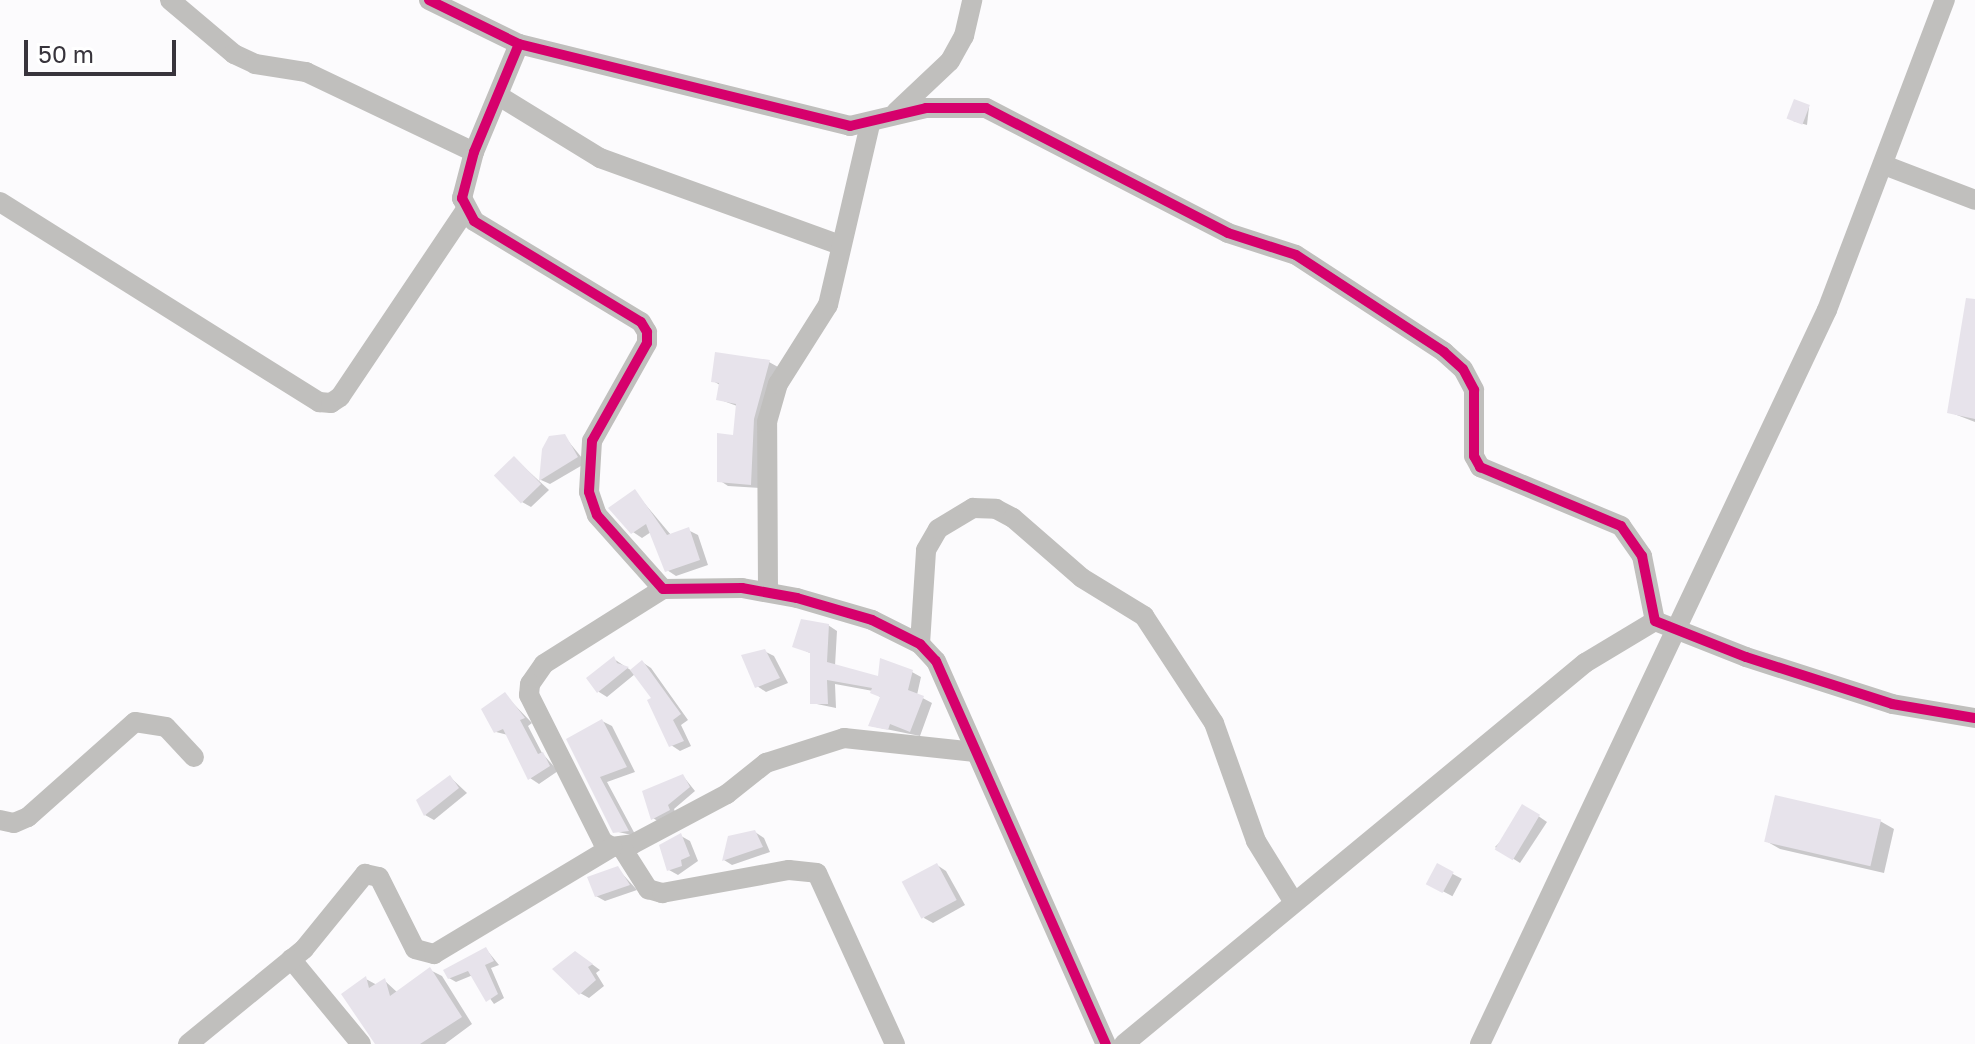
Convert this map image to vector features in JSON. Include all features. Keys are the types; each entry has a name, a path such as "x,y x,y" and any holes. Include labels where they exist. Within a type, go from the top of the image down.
{"street":[{"path":"170,0 234,54 255,64 306,72 474,152"},
{"path":"429,0 519,44 850,126 870,125 891,116 961,105 986,108 1228,233 1319,267 1463,369 1474,390 1474,456 1480,467 1592,510 1633,538 1642,556 1655,621"},
{"path":"891,116 950,61 964,36 972,0"},
{"path":"1480,1044 1827,310 1945,0"},
{"path":"519,44 474,152 462,198 465,211 641,322 647,332 647,343 592,441 589,492 597,515 663,589"},
{"path":"499,96 600,158 840,245"},
{"path":"768,591 767,422 778,384 828,305 870,125"},
{"path":"1884,165 1975,200"},
{"path":"0,202 319,402 331,403 340,397 465,211"},
{"path":"920,644 926,550 938,529 973,508 996,509 1013,518 1082,578 1144,616 1214,723 1256,841 1293,901"},
{"path":"895,1044 817,873 789,870 662,893 648,889 617,847 603,842 529,695 530,684 544,664 663,589 693,586 768,591 872,620 920,644 947,680 975,752 1106,1044"},
{"path":"1124,1044 1293,901 1585,663 1655,621 1746,657 1892,704 1975,718"},
{"path":"0,820 14,823 28,817 135,722 166,727 194,757"},
{"path":"188,1044 291,959 365,874 379,877 415,949 434,954 617,847 727,794 753,769 844,738 975,752"},
{"path":"291,959 361,1044"}],"building":[{"path":"1794,99 1810,105 1802,125 1786,119"},
{"path":"1966,298 1975,299 1975,419 1947,413"},
{"path":"715,352 770,360 754,419 751,485 717,482 717,433 733,435 736,404 716,400 719,383 711,382"},
{"path":"565,434 578,457 539,481 542,449 549,436"},
{"path":"514,456 541,484 521,504 494,475"},
{"path":"635,489 667,535 689,527 700,560 665,572 646,524 631,534 608,508"},
{"path":"801,619 829,624 827,662 878,676 880,658 913,670 908,690 924,696 910,732 890,724 888,730 868,726 880,697 870,693 872,688 827,680 828,704 810,704 810,653 792,647"},
{"path":"765,649 780,678 755,688 741,655"},
{"path":"614,656 617,663 629,667 597,693 586,678"},
{"path":"642,660 681,714 673,720 684,741 669,747 647,700 651,698 630,670"},
{"path":"505,692 525,718 520,720 538,754 543,752 550,766 528,780 503,729 494,733 481,709"},
{"path":"602,719 627,767 600,777 629,831 613,833 566,739"},
{"path":"683,774 690,787 668,805 670,810 651,820 642,791"},
{"path":"450,775 459,788 424,816 416,800"},
{"path":"1775,795 1881,820 1870,866 1764,842"},
{"path":"1522,804 1540,815 1513,860 1495,849"},
{"path":"755,830 763,847 722,861 728,836"},
{"path":"681,833 690,856 681,860 682,866 667,871 659,845"},
{"path":"937,863 957,900 921,919 902,882"},
{"path":"1437,863 1454,872 1443,893 1426,884"},
{"path":"618,866 630,885 595,897 587,877"},
{"path":"486,947 494,961 485,965 498,994 486,1002 468,971 448,979 443,970"},
{"path":"575,951 593,964 588,967 596,980 579,995 552,969"},
{"path":"430,967 462,1017 420,1044 375,1044 341,994 366,976 369,988 385,978 390,996"}],"cycle path":[{"path":"429,0 519,44 850,126 926,108 986,108 1228,233 1296,255 1444,352 1463,369 1474,390 1474,456 1480,467 1621,526 1642,556 1655,621 1746,657 1892,704 1975,718"},
{"path":"519,44 474,152 462,198 474,221 641,322 647,332 647,343 592,441 589,492 597,515 663,589 742,588 797,598 872,620 920,644 936,661 1106,1044"}]}
